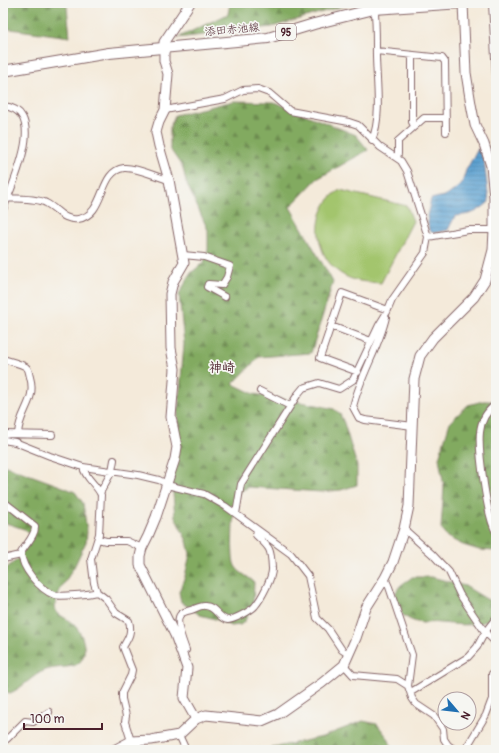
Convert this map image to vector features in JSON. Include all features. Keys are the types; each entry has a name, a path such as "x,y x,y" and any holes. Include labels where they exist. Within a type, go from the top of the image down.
{"main road":[{"name":"添田赤池線","path":"3,71 109,53 268,38 374,6 463,3"}],"street":[{"path":"190,3 164,42 164,61 168,74 165,110 156,132 169,180 184,263 173,282 170,294 171,348 175,369 170,417 177,447 175,459 156,517 142,548 140,565 167,617 187,668 184,698 196,719"},
{"path":"114,750 131,741 151,740 179,735 196,719 206,715 262,720 278,714 322,683 344,665 356,638 366,608 393,562 404,529 409,506 414,379 420,356 433,338 474,297 484,280 493,250 495,230 491,166 484,144 475,125 466,73 463,3"},
{"path":"492,3 496,76"},
{"path":"372,140 377,112 378,80 374,6"},
{"path":"376,51 442,58 445,62 446,132"},
{"path":"412,55 412,122 414,126"},
{"path":"165,110 225,98 243,90 258,89 269,93 290,111 358,125 380,147 401,161 407,171 428,237 425,253 392,300 353,380 339,389 319,382 303,388 241,484 236,514"},
{"path":"3,106 20,113 26,123 25,141 20,166 3,210"},
{"path":"396,158 398,154 398,141 424,118 446,118"},
{"path":"7,198 42,201 52,206 67,218 79,219 89,215 95,209 111,174 118,170 125,168 133,169 169,180"},
{"path":"428,237 468,230 495,230"},
{"path":"183,255 204,257 230,266 227,277 222,285 208,284 207,287 224,297"},
{"path":"358,372 320,358 342,293 387,311"},
{"path":"387,311 383,327 362,377 353,407 359,418 365,420 413,426"},
{"path":"331,326 371,341"},
{"path":"3,359 27,368 31,382 31,396 18,423 18,434"},
{"path":"260,391 290,406"},
{"path":"496,404 486,413 480,432 481,458 489,512 492,526 496,532"},
{"path":"3,434 52,435"},
{"path":"3,440 15,442 83,467 138,475 166,483 170,486 204,494 214,499 291,554 308,576 318,618 328,629 342,650 348,654"},
{"path":"100,493 112,471 114,460"},
{"path":"83,467 84,473 101,496 98,539 91,560 94,584 97,592 106,599 116,613 129,621 131,629 131,634 123,647 131,664 132,670 122,693 126,716 125,722 131,741"},
{"path":"3,501 35,526 36,530 26,544 21,555 27,572 39,584 55,595 97,592"},
{"path":"404,529 432,554 449,572 460,595 485,632 496,643"},
{"path":"181,652 186,650 178,622 178,616 181,613 205,606 215,609 222,618 228,620 235,618 254,607 271,580 270,550 269,547 256,535 257,530"},
{"path":"98,539 106,541 127,541 142,548"},
{"path":"3,559 21,555"},
{"path":"385,578 412,656 410,689 412,698 416,704 434,716 443,729 444,739 448,745 455,750"},
{"path":"410,689 468,657 477,647 485,632 496,618"},
{"path":"344,665 353,675 397,678 410,689"},
{"path":"465,750 486,715 492,699 492,674"},
{"path":"3,740 7,739 25,721 33,722 49,712"},
{"path":"179,735 186,750"}],"green space":[{"path":"3,3 66,3 70,37 3,28"},
{"path":"230,3 353,3 272,27 177,38 228,14"},
{"path":"234,101 274,102 356,135 368,150 317,179 290,207 333,282 311,353 259,357 233,384 254,394 334,409 340,414 344,423 357,466 357,485 341,490 321,492 249,487 238,494 235,503 233,520 233,558 237,569 254,582 253,606 244,622 240,625 231,626 215,619 200,615 181,602 179,592 185,576 190,554 187,541 175,517 172,482 184,344 179,294 191,273 204,262 208,250 208,230 186,182 183,168 170,149 170,127 175,115"},
{"path":"340,190 407,206 413,221 381,283 360,281 345,276 331,265 324,254 320,243 320,219 324,207"},
{"path":"483,401 491,401 496,405 496,551 479,550 463,545 447,537 441,528 444,487 439,458 450,422 468,405"},
{"path":"3,465 75,492 83,503 87,532 86,542 74,567 60,590 55,606 56,612 71,622 79,631 84,648 82,659 73,666 52,668 41,672 10,693 3,691 3,571 19,558 30,540 29,533 24,529 3,522"},
{"path":"412,577 432,577 465,586 488,600 496,602 494,611 487,621 479,624 462,625 415,622 403,615 396,605 395,599 396,593 400,586"},
{"path":"363,721 377,724 388,738 393,750 263,750 322,737"},
{"path":"243,749 263,750 240,750"}],"water":[{"path":"478,149 484,160 489,202 473,213 455,216 448,230 433,233 429,230 427,216 431,199 448,195 462,183 466,170"}],"district":[{"name":"神崎","path":"222,367"}]}
